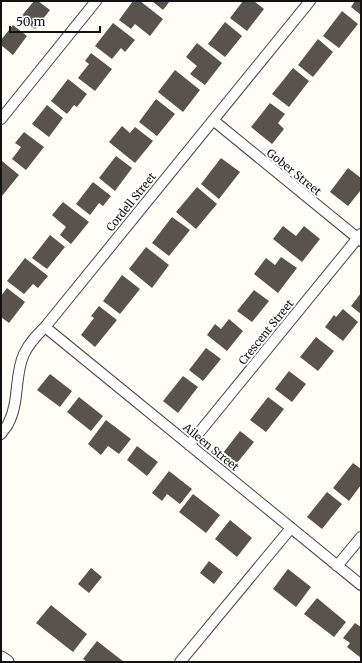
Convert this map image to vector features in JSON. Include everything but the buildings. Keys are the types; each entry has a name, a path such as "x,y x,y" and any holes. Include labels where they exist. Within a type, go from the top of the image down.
{"street":[{"path":"1,119 96,1"},
{"name":"Cordell Street","path":"1,434 8,424 14,409 19,371 24,354 32,340 45,327 310,1"},
{"name":"Gober Street","path":"213,120 360,238"},
{"name":"Crescent Street","path":"189,445 360,238"},
{"name":"Aileen Street","path":"45,327 361,585"},
{"path":"180,662 291,528"},
{"path":"337,566 361,537"},
{"path":"1,658 6,662"}]}
